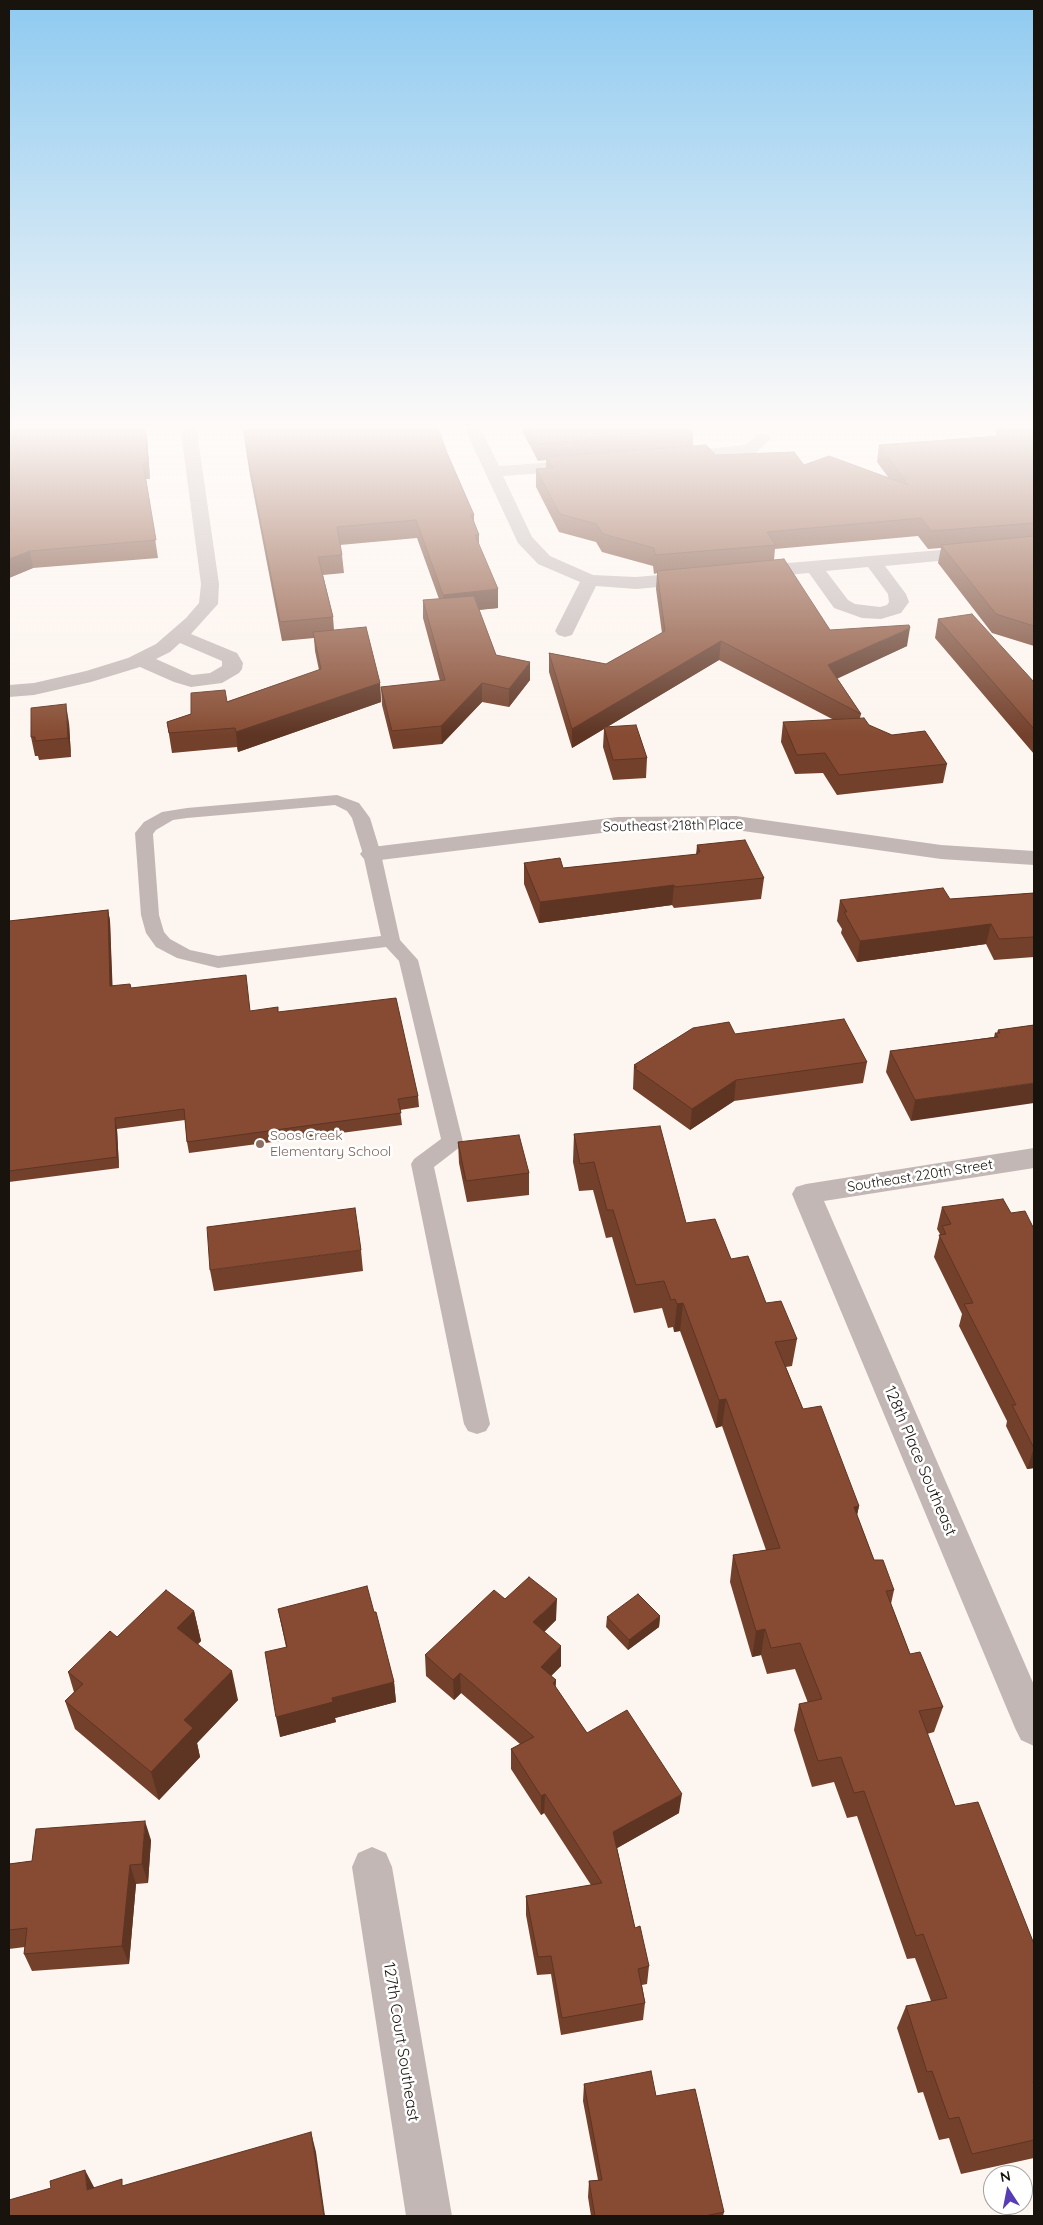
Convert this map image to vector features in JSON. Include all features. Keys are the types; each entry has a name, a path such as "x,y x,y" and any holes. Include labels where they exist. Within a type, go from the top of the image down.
{"street":[{"path":"9,691 34,689 91,676 139,659 171,642 193,622 208,604 210,584 202,529"},
{"path":"519,529 524,539 544,560 590,580 636,583 715,576"},
{"path":"735,574 1034,547"},
{"path":"814,567 841,604 862,612 881,613 894,609 899,602 897,594 873,562"},
{"path":"565,631 590,580"},
{"path":"139,659 191,681 215,679 232,669 233,663 230,657 171,642"},
{"name":"Southeast 218th Place","path":"372,854 618,824 736,823 941,852 1034,858"},
{"name":"Southeast 220th Street","path":"806,1194 1034,1158"},
{"name":"128th Place Southeast","path":"806,1194 1034,1728"},
{"name":"127th Court Southeast","path":"372,1867 429,2216"}],"lane":[{"path":"391,941 218,962 200,959 163,944 155,933 150,915 144,833 158,821 187,813 337,800 353,807 361,818 372,854 391,941 408,960 452,1142 422,1164 476,1424"}],"building":[{"path":"9,529 154,529 156,540 30,551 9,559"},
{"path":"262,529 337,529 342,555 318,557 333,617 280,622"},
{"path":"419,529 477,529 479,535 475,535 498,589 443,595"},
{"path":"599,529 802,529 767,532 776,545 655,555 654,548 603,534"},
{"path":"929,529 959,529 931,531"},
{"path":"1034,536 1034,626 996,614 941,545"},
{"path":"784,559 830,630 909,625 910,628 828,665 861,714 721,641 572,729 549,653 606,664 665,631 657,571"},
{"path":"474,596 496,655 530,662 509,689 482,683 441,726 392,731 381,687 445,680 423,600"},
{"path":"972,614 1034,682 1034,729 938,619"},
{"path":"366,627 380,683 236,732 235,728 169,733 167,722 191,714 191,693 225,690 227,702 321,669 313,632"},
{"path":"66,704 68,738 35,741 35,737 31,737 31,708"},
{"path":"864,718 869,725 892,735 925,731 947,764 839,775 825,753 797,755 783,722"},
{"path":"636,725 647,758 613,760 604,727"},
{"path":"745,840 764,878 675,887 674,885 540,902 524,863 560,858 563,868 698,854 697,852 700,852 697,845"},
{"path":"943,888 950,899 1034,893 1034,937 999,939 991,924 860,941 844,912 847,912 840,900"},
{"path":"108,910 110,986 130,984 131,988 246,975 250,1011 278,1007 278,1012 396,998 418,1096 398,1099 401,1113 187,1142 184,1109 115,1118 117,1157 9,1171 9,921"},
{"path":"844,1019 867,1062 736,1080 692,1109 634,1068 637,1067 634,1065 693,1028 729,1022 735,1034"},
{"path":"1034,1025 1034,1083 915,1100 890,1051 998,1037 995,1033 1000,1033 998,1030"},
{"path":"660,1126 686,1223 715,1219 731,1259 748,1256 766,1303 781,1301 797,1339 775,1342 803,1409 821,1406 859,1506 854,1507 874,1560 883,1560 894,1590 886,1591 910,1654 920,1652 943,1707 919,1711 955,1806 978,1802 1034,1944 1034,2140 972,2154 959,2117 949,2119 932,2071 927,2072 906,2006 947,1998 923,1934 916,1936 864,1791 854,1793 841,1757 818,1761 799,1704 822,1699 800,1643 771,1648 765,1629 756,1631 733,1555 780,1548 726,1399 719,1400 683,1303 677,1304 675,1299 671,1300 664,1281 636,1285 613,1210 607,1210 594,1162 580,1164 574,1134"},
{"path":"519,1135 529,1173 466,1181 458,1142"},
{"path":"1003,1199 1011,1213 1025,1211 1034,1229 1034,1448 1012,1405 1016,1405 964,1304 973,1303 939,1235 946,1234 942,1226 951,1224 942,1207"},
{"path":"355,1208 361,1250 210,1270 207,1227"},
{"path":"529,1577 557,1599 533,1622 561,1646 541,1667 556,1680 553,1683 587,1733 627,1710 682,1794 613,1832 635,1928 640,1926 649,1966 638,1969 645,2003 562,2018 551,1956 538,1957 526,1896 602,1883 545,1794 541,1796 511,1749 534,1737 460,1673 453,1680 425,1655 494,1590 505,1599"},
{"path":"367,1586 374,1612 376,1612 394,1682 332,1698 333,1702 276,1717 265,1652 287,1647 278,1609"},
{"path":"166,1590 194,1611 177,1628 232,1671 184,1720 193,1728 151,1772 65,1701 83,1684 68,1672 110,1631 117,1637"},
{"path":"638,1594 660,1616 629,1640 607,1617"},
{"path":"145,1821 142,1864 130,1865 122,1946 24,1954 27,1928 9,1930 9,1864 32,1861 36,1829"},
{"path":"651,2071 656,2096 695,2089 724,2212 705,2216 595,2216 589,2181 602,2180 584,2084"},
{"path":"311,2132 324,2216 9,2216 9,2200 51,2188 50,2181 85,2170 87,2190 122,2179 122,2186"}],"place":[{"name":"Soos Creek Elementary School","path":"260,1144"}]}
